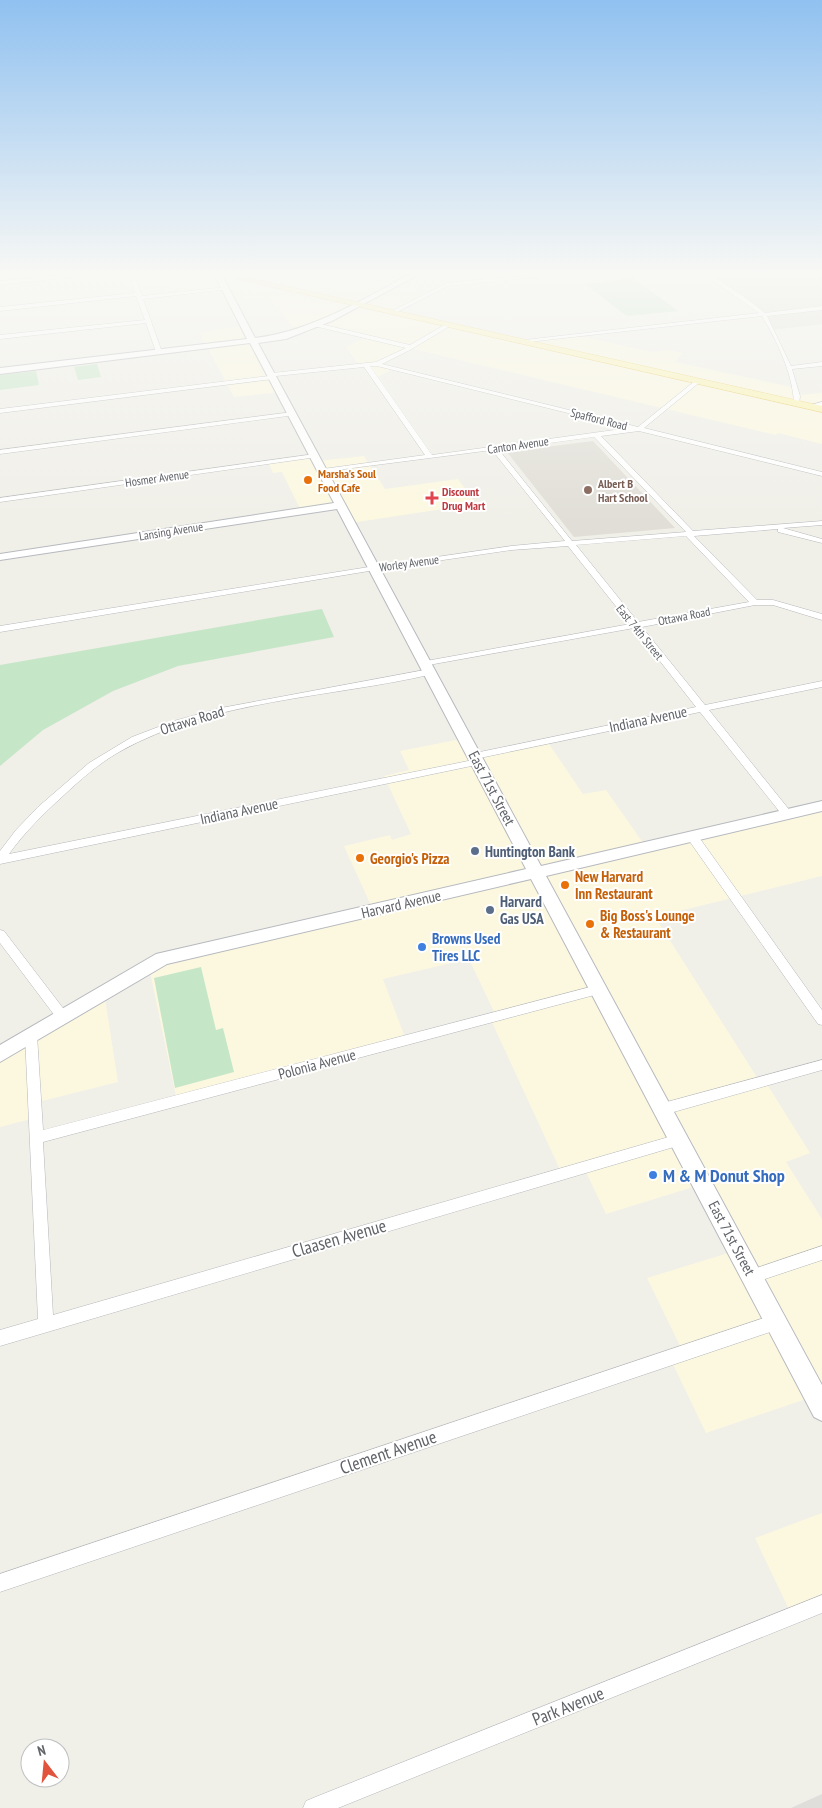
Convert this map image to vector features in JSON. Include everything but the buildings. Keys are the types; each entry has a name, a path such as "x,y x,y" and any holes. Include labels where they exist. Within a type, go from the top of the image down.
{"main road":[{"path":"0,371 131,355"},
{"name":"East 71st Street","path":"261,355 477,759 598,990 753,1276 822,1409"},
{"path":"583,355 822,409"},
{"name":"Lansing Avenue","path":"0,557 341,505"},
{"name":"Harvard Avenue","path":"0,1054 62,1016 162,960 822,806"}],"street":[{"path":"0,411 377,364 394,355"},
{"path":"783,355 799,395 797,404"},
{"name":"Spafford Road","path":"377,364 822,474"},
{"path":"789,368 822,364"},
{"path":"366,365 430,457"},
{"path":"639,429 698,381"},
{"path":"810,406 822,404"},
{"path":"0,452 293,414"},
{"name":"Canton Avenue","path":"323,471 639,429"},
{"path":"596,434 755,603"},
{"name":"East 74th Street","path":"494,448 787,814"},
{"name":"Hosmer Avenue","path":"0,500 315,456"},
{"name":"Worley Avenue","path":"0,629 375,568 511,548 822,523"},
{"path":"772,528 822,541"},
{"name":"Ottawa Road","path":"0,860 15,836 90,767 114,750 181,721 222,710 755,603 773,602 822,617"},
{"name":"Indiana Avenue","path":"0,860 477,759 701,708 822,684"},
{"path":"692,836 822,1020"},
{"path":"0,934 62,1016"},
{"name":"Polonia Avenue","path":"36,1138 598,990"},
{"path":"31,1035 46,1323"},
{"path":"663,1109 822,1065"},
{"name":"Claasen Avenue","path":"0,1338 46,1323 679,1140"},
{"path":"753,1276 822,1253"},
{"name":"Clement Avenue","path":"0,1583 776,1322"},
{"name":"Park Avenue","path":"313,1808 822,1604"}],"shaded area":[{"path":"212,355 261,355 281,392 234,397"},
{"path":"352,355 394,355 378,363 395,368 376,378 366,365 359,365"},
{"path":"440,355 681,355 675,362 796,388 799,395 822,393 822,444 778,433 776,435"},
{"name":"Albert B Hart School","path":"593,441 675,528 574,537 507,452"},
{"path":"315,456 318,461 364,456 385,489 458,479 476,504 351,523 341,505 301,511 282,472 273,473 268,462"},
{"path":"466,738 475,756 547,741 583,794 606,790 646,847 822,806 822,876 655,917 760,1082 765,1081 810,1153 786,1162 822,1219 822,1409 815,1396 706,1433 670,1358 683,1352 647,1278 738,1250 703,1184 606,1214 584,1168 562,1174 490,1018 496,1016 469,959 383,979 406,1040 177,1101 149,967 373,910 344,846 390,835 392,840 411,834 384,776 409,770 400,751"},
{"path":"104,992 118,1082 34,1103 35,1118 0,1127 0,1054"},
{"path":"822,1513 822,1604 792,1616 755,1538"},
{"path":"822,1794 822,1808 791,1808"}],"green space":[{"path":"97,364 101,377 78,380 74,367"},
{"path":"36,371 39,385 0,390 0,375"},
{"path":"322,609 334,637 178,666 113,691 43,730 0,766 0,665"},
{"path":"201,967 216,1030 223,1028 234,1072 175,1088 154,978"}],"place":[{"name":"Marsha's Soul Food Cafe","path":"308,480"},
{"name":"Albert B Hart School","path":"588,490"},
{"name":"Discount Drug Mart","path":"432,498"},
{"name":"Huntington Bank","path":"475,851"},
{"name":"Georgio's Pizza","path":"360,858"},
{"name":"New Harvard Inn Restaurant","path":"565,885"},
{"name":"Harvard Gas USA","path":"490,910"},
{"name":"Big Boss's Lounge & Restaurant","path":"590,924"},
{"name":"Browns Used Tires LLC","path":"422,947"},
{"name":"M & M Donut Shop","path":"653,1175"}]}
